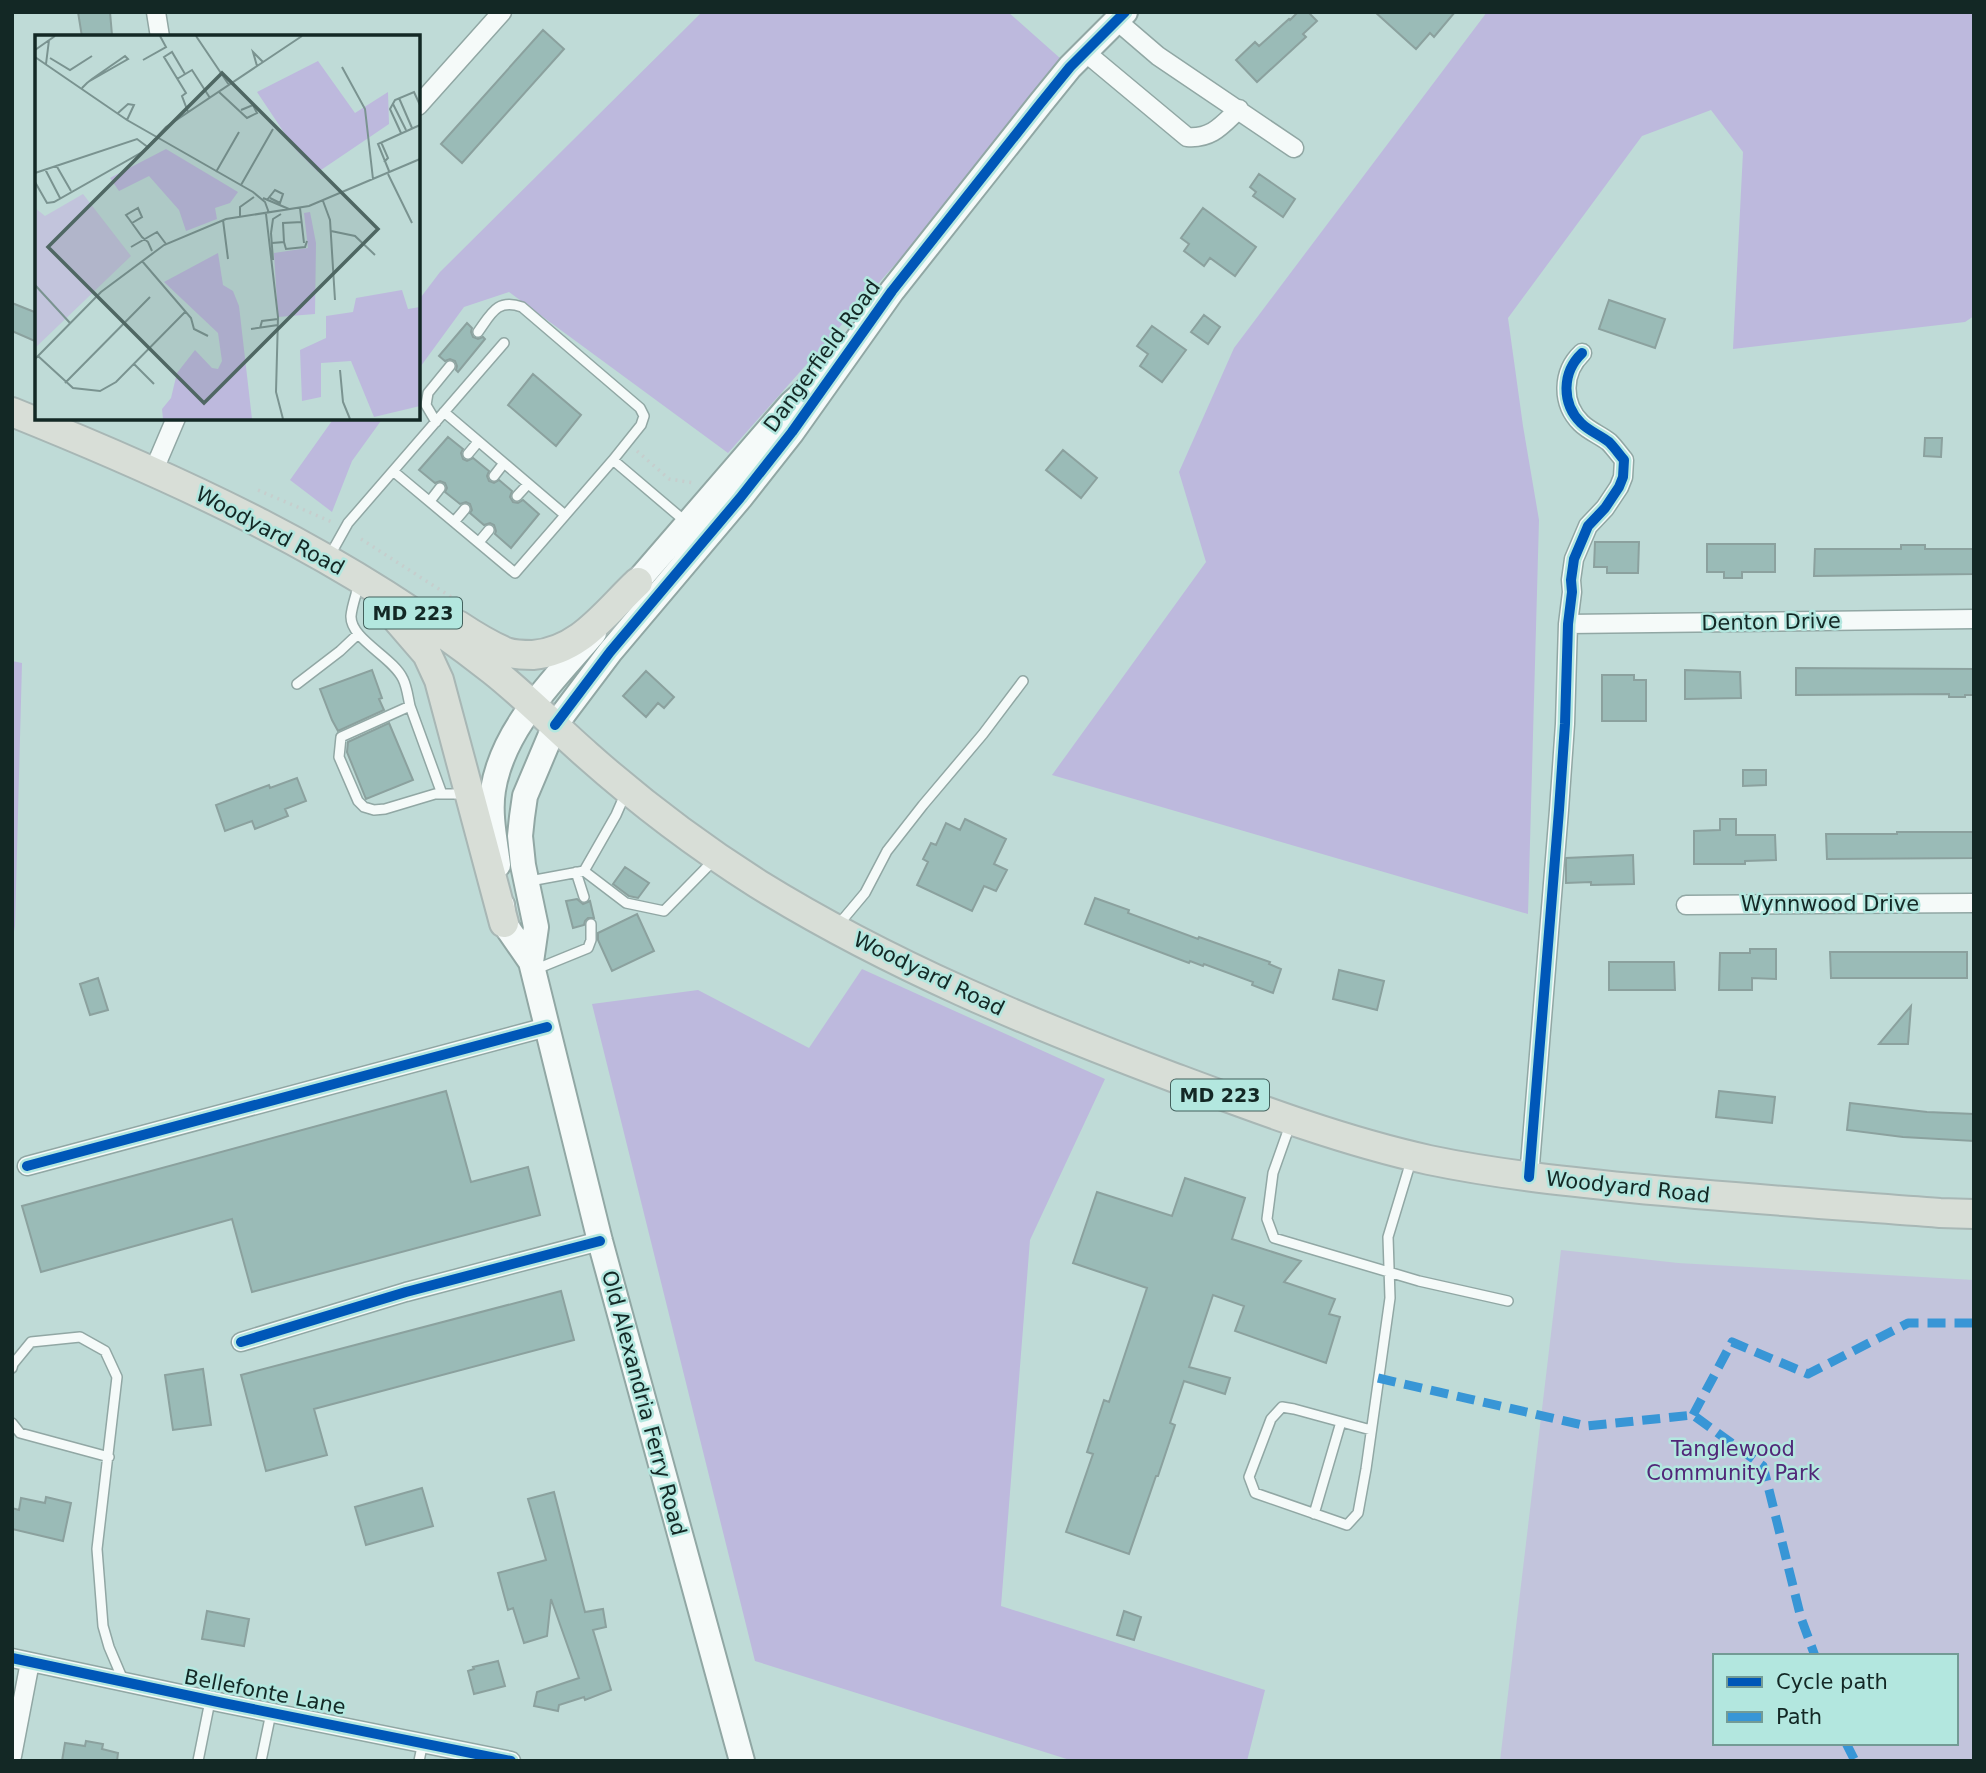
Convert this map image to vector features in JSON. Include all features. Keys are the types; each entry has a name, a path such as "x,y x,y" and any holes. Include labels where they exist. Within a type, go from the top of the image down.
{"main road":[{"name":"Woodyard Road","path":"12,412 153,472 265,525 328,559 442,633 492,670 589,757 662,817 717,857 835,928 938,981 1087,1045 1292,1120 1412,1156 1530,1177 1663,1191 1974,1214"},
{"path":"360,580 452,621 509,653 528,655 564,648 581,638 638,582"},
{"path":"360,580 427,654 439,680 452,721 455,794 504,923"}],"street":[{"path":"156,12 160,35"},
{"path":"420,104 502,12"},
{"path":"1121,16 1158,56 1294,148"},
{"name":"Dangerfield Road","path":"555,725 610,652 792,432 892,291 1070,67 1121,16"},
{"path":"1085,52 1186,137 1200,138 1212,133 1239,109"},
{"path":"1530,1177 1563,761 1571,580 1574,559 1588,526 1605,508 1623,477 1623,460 1609,442 1581,423 1569,402 1566,391 1569,369 1582,353"},
{"name":"Dangerfield Road","path":"533,705 791,404 844,358"},
{"path":"153,472 175,420"},
{"name":"Denton Drive","path":"1568,624 1974,619"},
{"name":"Old Alexandria Ferry Road","path":"533,705 510,739 493,790 492,809 504,923 532,966 600,1241 741,1761"},
{"name":"Old Alexandria Ferry Road","path":"532,966 536,927 520,836 525,796 555,725"},
{"name":"Wynnwood Drive","path":"1686,905 1974,903"},
{"path":"27,1166 548,1027"},
{"path":"240,1342 406,1292 600,1241"},
{"path":"12,1756 21,1660"},
{"name":"Bellefonte Lane","path":"21,1660 511,1761"}],"lane":[{"path":"393,471 515,573 641,425 643,416 640,408 522,307 511,303 501,306 478,332"},
{"path":"328,559 348,523 504,343"},
{"path":"436,422 426,405 428,393 450,366"},
{"path":"444,412 565,515"},
{"path":"468,454 478,442"},
{"path":"613,460 687,524"},
{"path":"494,476 504,463"},
{"path":"517,496 528,484"},
{"path":"429,501 440,488"},
{"path":"454,522 466,509"},
{"path":"479,542 489,530"},
{"path":"360,580 351,616 353,625 358,634 389,660 403,678 410,706 455,794 435,794 385,809 364,807 358,801 339,757 341,737 410,706"},
{"path":"297,684 358,634"},
{"path":"835,928 865,893 887,850 1023,681"},
{"path":"584,897 580,871 615,816 628,789"},
{"path":"527,881 580,871 626,903 664,911 717,857"},
{"path":"532,966 588,948 591,923"},
{"path":"1292,1120 1273,1173 1267,1219 1274,1238 1389,1273 1508,1301"},
{"path":"1371,1430 1282,1408 1271,1419 1248,1477 1255,1493 1347,1525 1358,1513 1371,1430 1390,1298 1388,1237 1412,1156"},
{"path":"12,1368 31,1342 80,1337 105,1351 117,1377 97,1549 103,1626 124,1682"},
{"path":"1314,1514 1341,1422"},
{"path":"12,1423 20,1433 109,1457"},
{"path":"198,1761 211,1701"},
{"path":"261,1761 271,1713"},
{"path":"419,1761 423,1742"}],"path":[{"path":"636,449 668,479 694,483"},
{"path":"258,490 332,522"}],"green space":[{"name":"Tanglewood Community Park","path":"1561,1250 1678,1263 1974,1280 1974,1761 1500,1761"}],"shaded area":[{"path":"702,12 1008,12 1070,67 728,453 509,292 464,307 420,367 420,298 440,272"},
{"path":"1487,12 1974,12 1974,316 1965,322 1733,349 1743,152 1711,110 1642,136 1508,318 1539,520 1528,914 1052,775 1206,562 1179,472 1234,348"},
{"path":"333,420 382,420 352,461 332,512 290,480"},
{"path":"12,661 22,663 15,926 12,943"},
{"path":"862,969 1105,1079 1030,1240 1001,1606 1265,1690 1247,1761 1073,1761 755,1661 592,1004 698,990 809,1048"}],"building":[{"path":"78,12 110,12 112,35 82,35"},
{"path":"1298,12 1308,12 1317,21 1303,34 1306,37 1257,82 1236,60 1255,42 1259,46"},
{"path":"1375,12 1455,12 1434,37 1430,33 1416,49"},
{"path":"543,30 564,49 462,163 441,144"},
{"path":"1259,174 1295,199 1283,217 1253,196 1256,192 1250,187"},
{"path":"1203,208 1256,247 1235,276 1210,258 1204,266 1184,251 1189,244 1181,238"},
{"path":"1609,300 1665,319 1655,348 1599,329"},
{"path":"12,303 35,312 35,341 12,331"},
{"path":"1204,315 1220,327 1208,344 1191,332"},
{"path":"467,323 472,328 473,337 485,339 458,372 455,361 445,361 439,356"},
{"path":"1152,326 1186,350 1162,382 1140,366 1148,354 1137,346"},
{"path":"533,374 581,415 556,446 508,405"},
{"path":"448,437 463,449 463,459 467,461 473,458 489,471 489,481 494,483 499,480 512,491 510,497 513,502 523,500 539,514 511,548 495,534 494,525 484,525 470,513 470,504 460,504 445,492 445,483 435,483 419,470"},
{"path":"1925,438 1942,438 1941,457 1924,456"},
{"path":"1063,450 1097,478 1081,498 1046,470"},
{"path":"1595,542 1639,542 1638,573 1607,573 1607,567 1594,567"},
{"path":"1707,544 1775,544 1775,572 1742,572 1742,578 1724,578 1724,572 1707,572"},
{"path":"1901,545 1925,545 1925,549 1974,549 1974,574 1814,576 1815,549 1901,549"},
{"path":"1796,668 1974,669 1974,695 1796,695"},
{"path":"372,670 384,710 338,731 320,689"},
{"path":"1685,670 1740,672 1741,698 1685,699"},
{"path":"646,671 674,697 664,708 658,703 646,717 623,696"},
{"path":"1602,675 1634,675 1634,680 1646,680 1646,721 1602,721"},
{"path":"389,723 413,780 366,799 347,752 348,742"},
{"path":"1743,770 1766,770 1766,785 1743,786"},
{"path":"297,778 306,801 285,809 288,816 255,829 252,821 225,831 216,805 269,785 270,788"},
{"path":"965,819 1006,839 994,864 1007,870 996,891 984,886 972,911 917,885 928,862 923,859 931,843 936,845 946,823 960,830"},
{"path":"1720,819 1736,819 1736,835 1775,835 1776,860 1745,861 1745,864 1694,864 1694,831 1720,830"},
{"path":"1974,832 1974,858 1827,859 1826,834"},
{"path":"1633,855 1634,884 1566,883 1566,858"},
{"path":"625,867 649,883 638,898 629,896 613,884"},
{"path":"1095,898 1198,939 1199,937 1270,962 1269,964 1281,969 1273,993 1252,985 1253,982 1204,964 1189,963 1085,924"},
{"path":"577,899 583,904 590,901 594,918 588,918 584,925 573,928 566,901"},
{"path":"637,914 654,951 612,971 598,940 598,933"},
{"path":"1750,949 1776,949 1776,979 1752,978 1752,990 1719,990 1720,953 1750,953"},
{"path":"1830,952 1967,952 1967,978 1831,978"},
{"path":"1609,962 1674,962 1675,990 1609,990"},
{"path":"1339,970 1384,981 1377,1010 1333,999"},
{"path":"98,978 108,1010 90,1015 80,984"},
{"path":"1911,1006 1908,1044 1879,1044"},
{"path":"446,1091 471,1182 528,1167 540,1215 252,1292 232,1219 41,1272 22,1206"},
{"path":"1719,1091 1775,1097 1772,1123 1716,1117"},
{"path":"1850,1103 1927,1112 1974,1114 1974,1141 1903,1137 1847,1130"},
{"path":"1185,1178 1245,1198 1232,1239 1301,1261 1284,1282 1335,1299 1329,1314 1340,1317 1326,1363 1235,1331 1244,1306 1213,1295 1189,1367 1230,1378 1225,1394 1184,1381 1170,1423 1175,1425 1129,1554 1066,1532 1093,1454 1087,1452 1104,1400 1109,1402 1147,1288 1073,1263 1097,1192 1172,1216"},
{"path":"561,1291 574,1340 314,1409 327,1455 266,1471 241,1375"},
{"path":"203,1369 211,1425 173,1430 165,1375"},
{"path":"422,1488 433,1526 366,1545 355,1507"},
{"path":"554,1492 585,1612 603,1609 606,1627 593,1630 611,1690 585,1700 584,1697 559,1705 558,1711 534,1706 537,1692 579,1678 551,1599 547,1636 524,1643 513,1608 508,1610 498,1573 546,1560 528,1499"},
{"path":"46,1497 71,1503 63,1541 12,1529 12,1508 19,1510 21,1498 45,1503"},
{"path":"207,1611 249,1619 244,1646 202,1639"},
{"path":"1124,1611 1141,1617 1134,1640 1117,1635"},
{"path":"498,1661 505,1686 474,1694 468,1671 474,1669 473,1667"},
{"path":"86,1741 103,1744 102,1749 118,1753 117,1761 62,1761 65,1743 85,1746"}],"marked path":[{"path":"1693,1415 1732,1342 1808,1374 1908,1323 1974,1323"},
{"path":"1378,1378 1587,1426 1693,1415 1763,1466 1801,1618 1814,1654"},
{"path":"1847,1745 1855,1761"}],"cycle path":[{"path":"555,725 610,652 792,432 892,291 1040,104 1070,67 1125,12"},
{"path":"1529,1177 1559,810 1571,580 1574,559 1588,526 1605,508 1623,477 1624,460 1609,442 1581,423 1574,415 1567,397 1566,388 1571,369 1582,353"},
{"path":"27,1166 547,1027"},
{"path":"241,1342 406,1292 600,1241"},
{"path":"12,1658 511,1761"}]}
